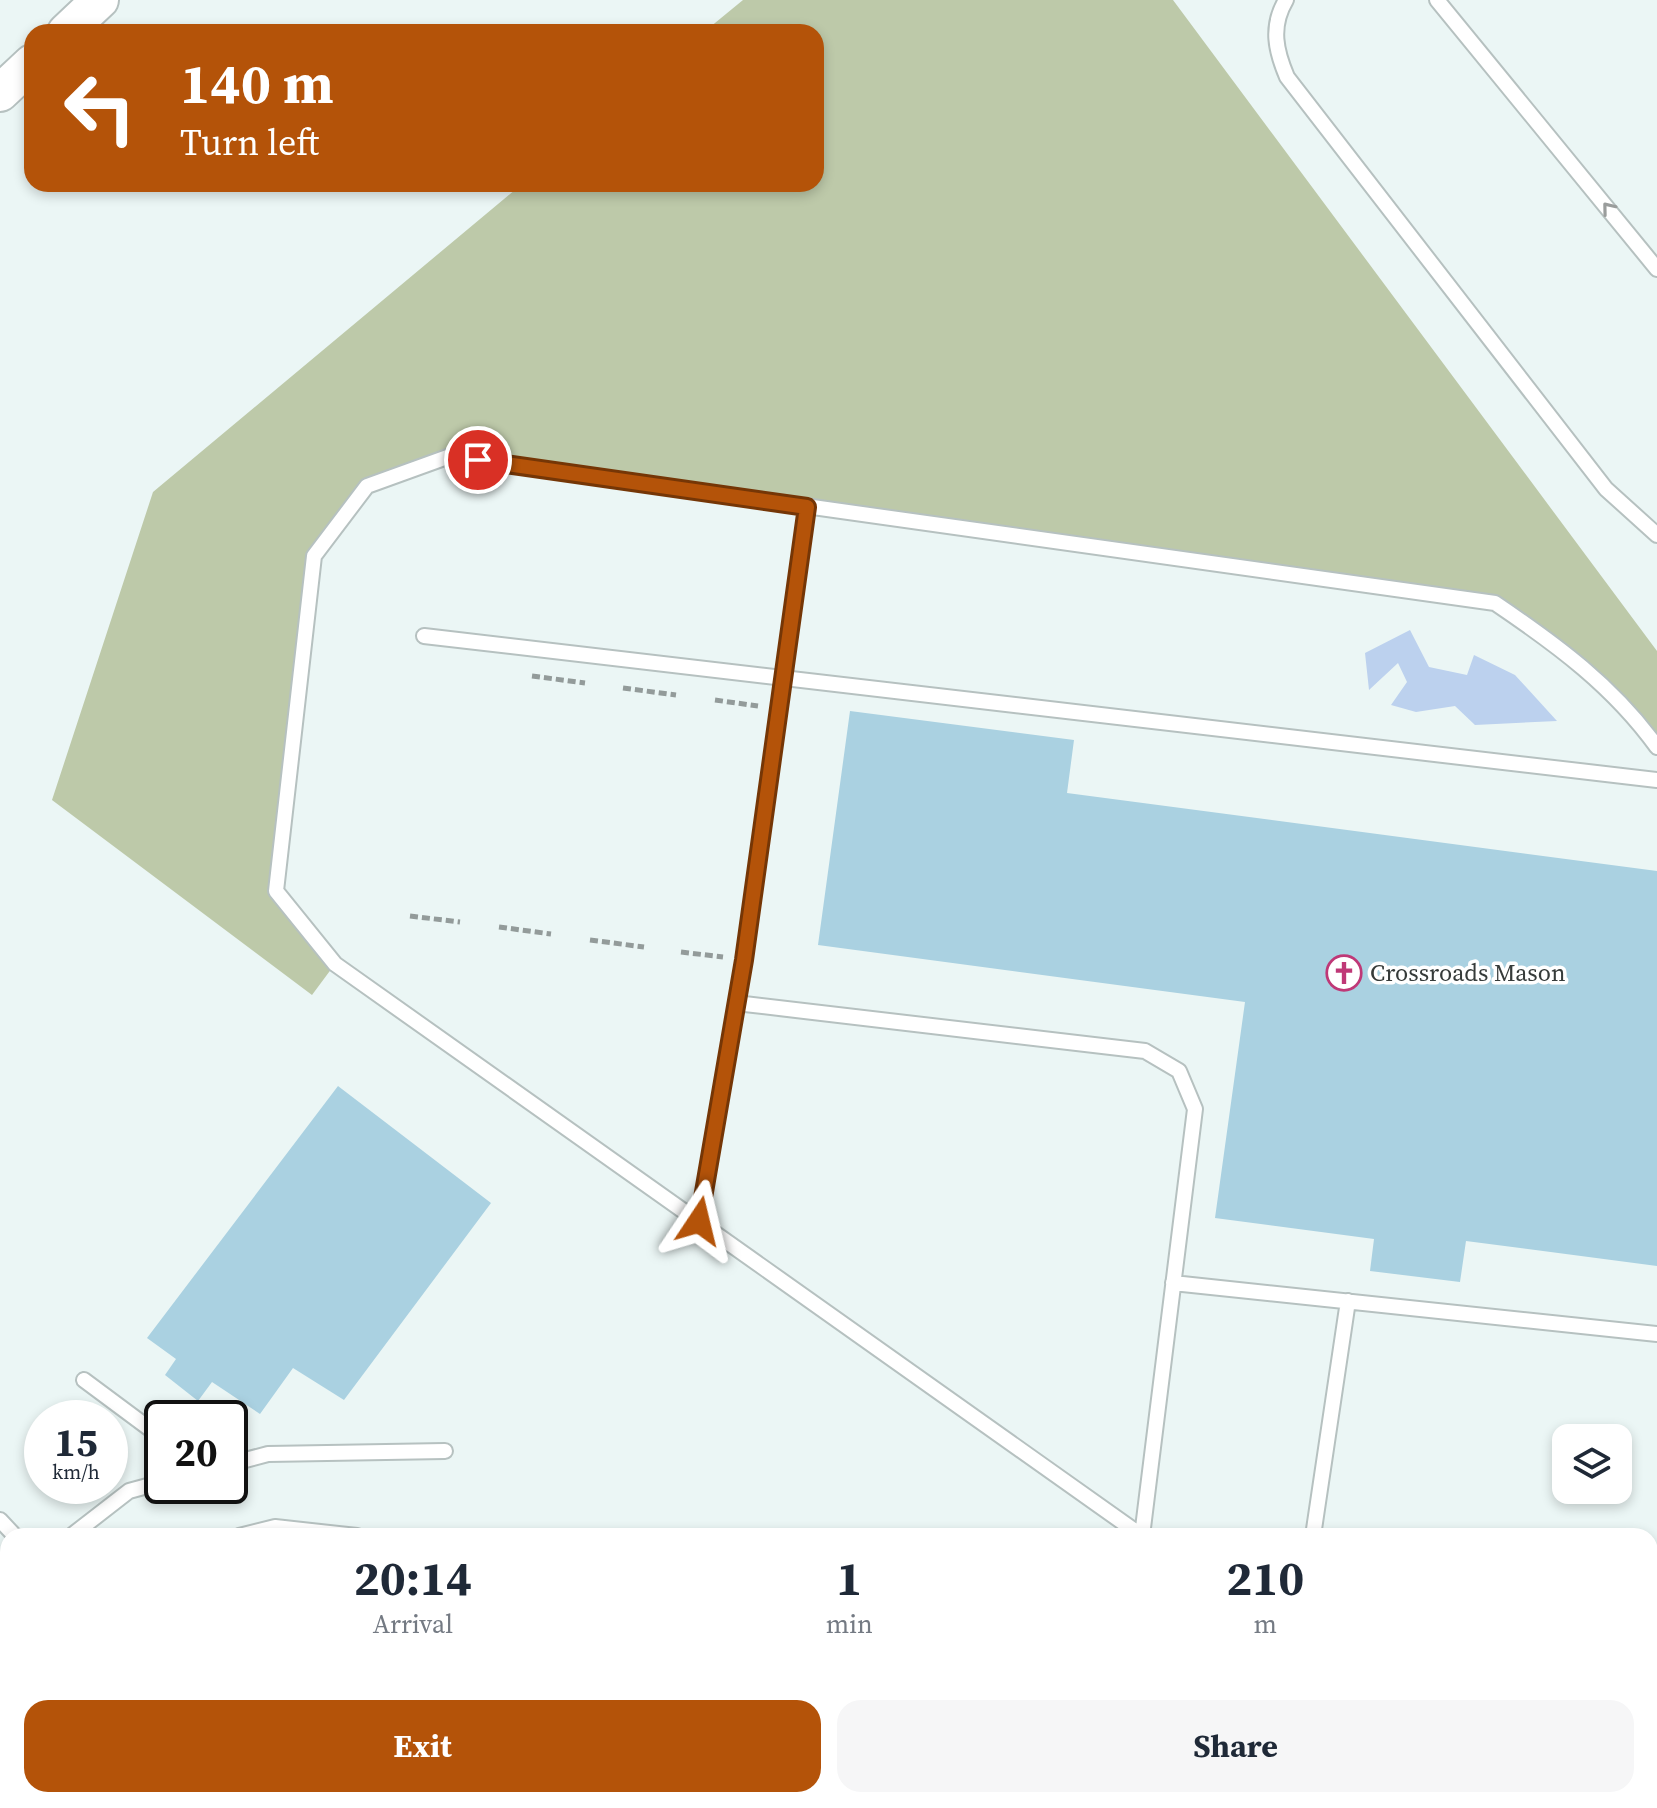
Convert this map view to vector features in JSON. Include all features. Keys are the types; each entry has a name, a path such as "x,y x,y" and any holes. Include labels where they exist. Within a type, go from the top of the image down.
{"street":[{"path":"74,24 100,0"},
{"path":"0,93 24,70"}],"lane":[{"path":"1286,0 1275,30 1277,54 1287,77 1606,489 1657,535"},
{"path":"1437,0 1657,269"},
{"path":"1131,1528 335,964 276,891 314,556 367,486 450,456 1495,603 1566,651 1629,709 1657,747"},
{"path":"699,1221 736,1003 807,507"},
{"path":"424,636 1657,780"},
{"path":"736,1003 1145,1051 1179,1071 1195,1109 1143,1528"},
{"path":"1173,1283 1657,1334"},
{"path":"1314,1528 1348,1301"},
{"path":"84,1380 144,1425"},
{"path":"248,1459 268,1454 445,1451"},
{"path":"81,1528 129,1491 144,1487"}],"path":[{"path":"531,676 585,683"},
{"path":"623,688 676,695"},
{"path":"715,700 765,707"},
{"path":"410,916 460,922"},
{"path":"499,927 551,934"},
{"path":"590,940 644,947"},
{"path":"681,952 736,959"}],"green space":[{"path":"743,0 1173,0 1657,651 1657,747 1629,709 1495,603 450,456 367,486 314,556 276,891 335,964 312,995 52,800 153,492 512,192 824,192 824,24 714,24"}],"water":[{"path":"1410,630 1429,667 1467,675 1474,655 1515,675 1557,721 1475,725 1455,706 1416,712 1391,705 1407,682 1398,663 1369,690 1365,653"}],"building":[{"name":"Crossroads Mason","path":"850,711 1074,740 1067,793 1657,871 1657,1266 1466,1241 1460,1282 1370,1271 1374,1239 1215,1218 1245,1002 818,945"},
{"path":"338,1086 491,1203 344,1400 293,1368 260,1414 248,1406 248,1400 239,1400 212,1382 197,1400 165,1375 176,1359 147,1338"}],"place":[{"name":"Crossroads Mason","path":"1344,973"}],"route":[{"path":"478,460 807,507 744,960 699,1221"}]}
